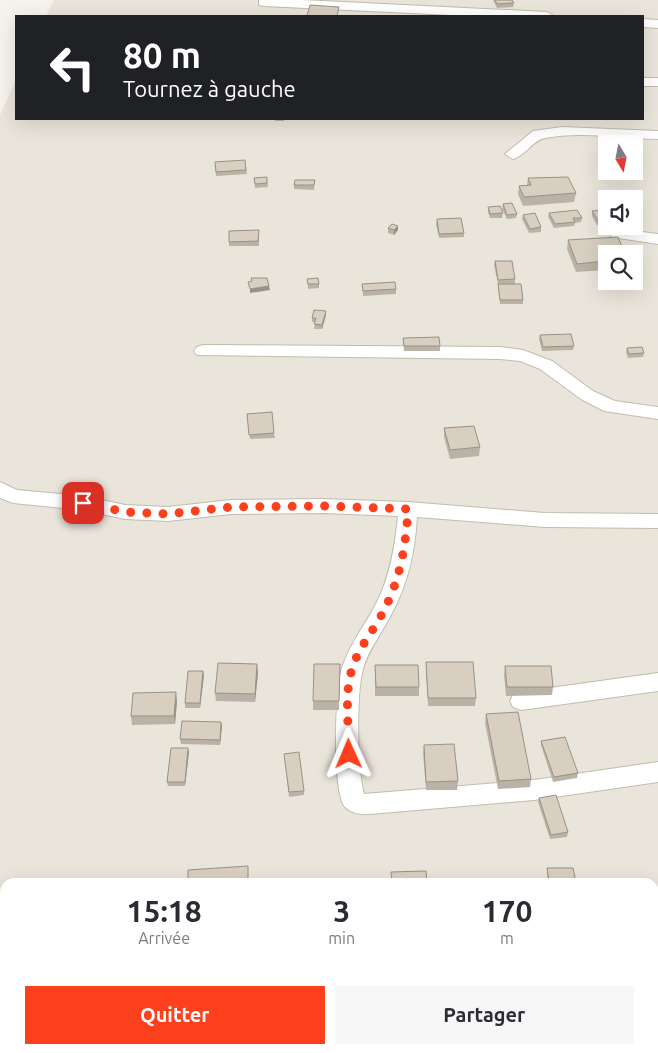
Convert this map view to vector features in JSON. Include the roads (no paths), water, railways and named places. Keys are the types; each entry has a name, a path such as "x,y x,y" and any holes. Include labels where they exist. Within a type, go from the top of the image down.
{"street":[{"path":"264,2 527,15"},
{"path":"644,23 658,24"},
{"path":"644,82 658,82"},
{"path":"513,154 538,134 562,131 658,135"},
{"path":"628,235 658,238"},
{"path":"203,351 500,353 523,356 546,365 587,395 611,407 658,413"},
{"path":"0,489 13,496 83,503 126,512 168,514 231,507 324,506 408,509 545,520 658,521"},
{"path":"408,509 406,540 400,570 382,615 362,644 352,670 348,695 353,799 360,804 370,804 488,794 658,772"},
{"path":"521,701 658,682"}]}
